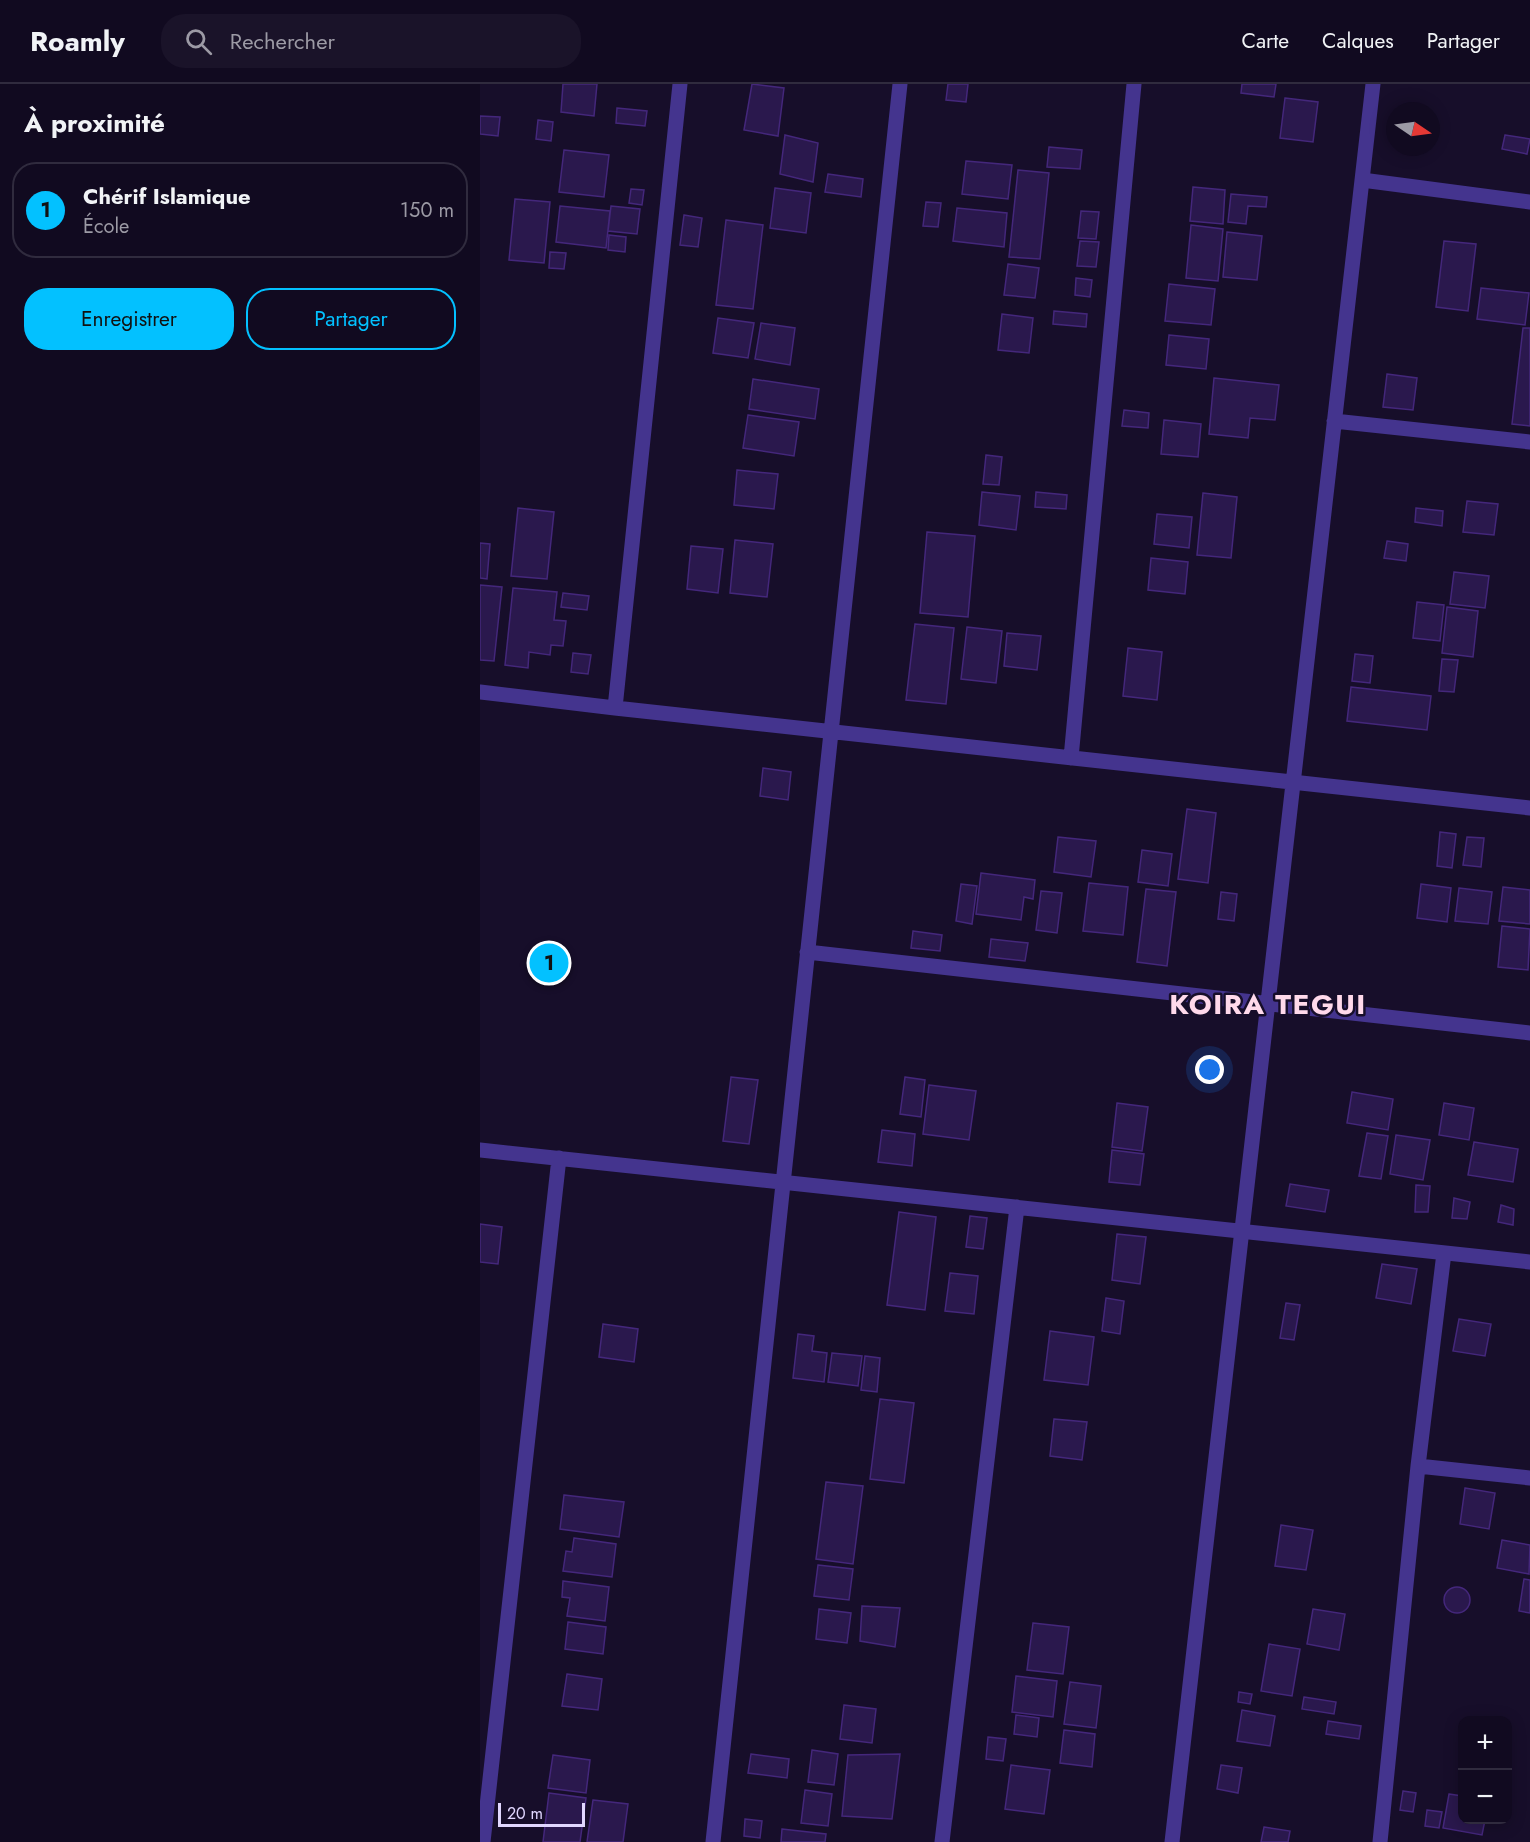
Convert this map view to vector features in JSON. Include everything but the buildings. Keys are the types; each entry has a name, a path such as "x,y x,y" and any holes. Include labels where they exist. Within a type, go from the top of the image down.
{"street":[{"path":"615,708 680,84"},
{"path":"713,1842 900,84"},
{"path":"1071,758 1134,84"},
{"path":"1172,1842 1373,84"},
{"path":"1362,180 1530,202"},
{"path":"1334,421 1530,441"},
{"path":"480,692 1530,808"},
{"path":"807,952 1530,1033"},
{"path":"480,1150 1530,1262"},
{"path":"483,1842 559,1158"},
{"path":"942,1842 1017,1207"},
{"path":"1380,1842 1418,1466 1444,1253"},
{"path":"1418,1466 1530,1478"}],"place":[{"name":"Chérif Islamique","path":"549,963"}],"district":[{"name":"KOIRA TEGUI","path":"1268,1004"}]}
